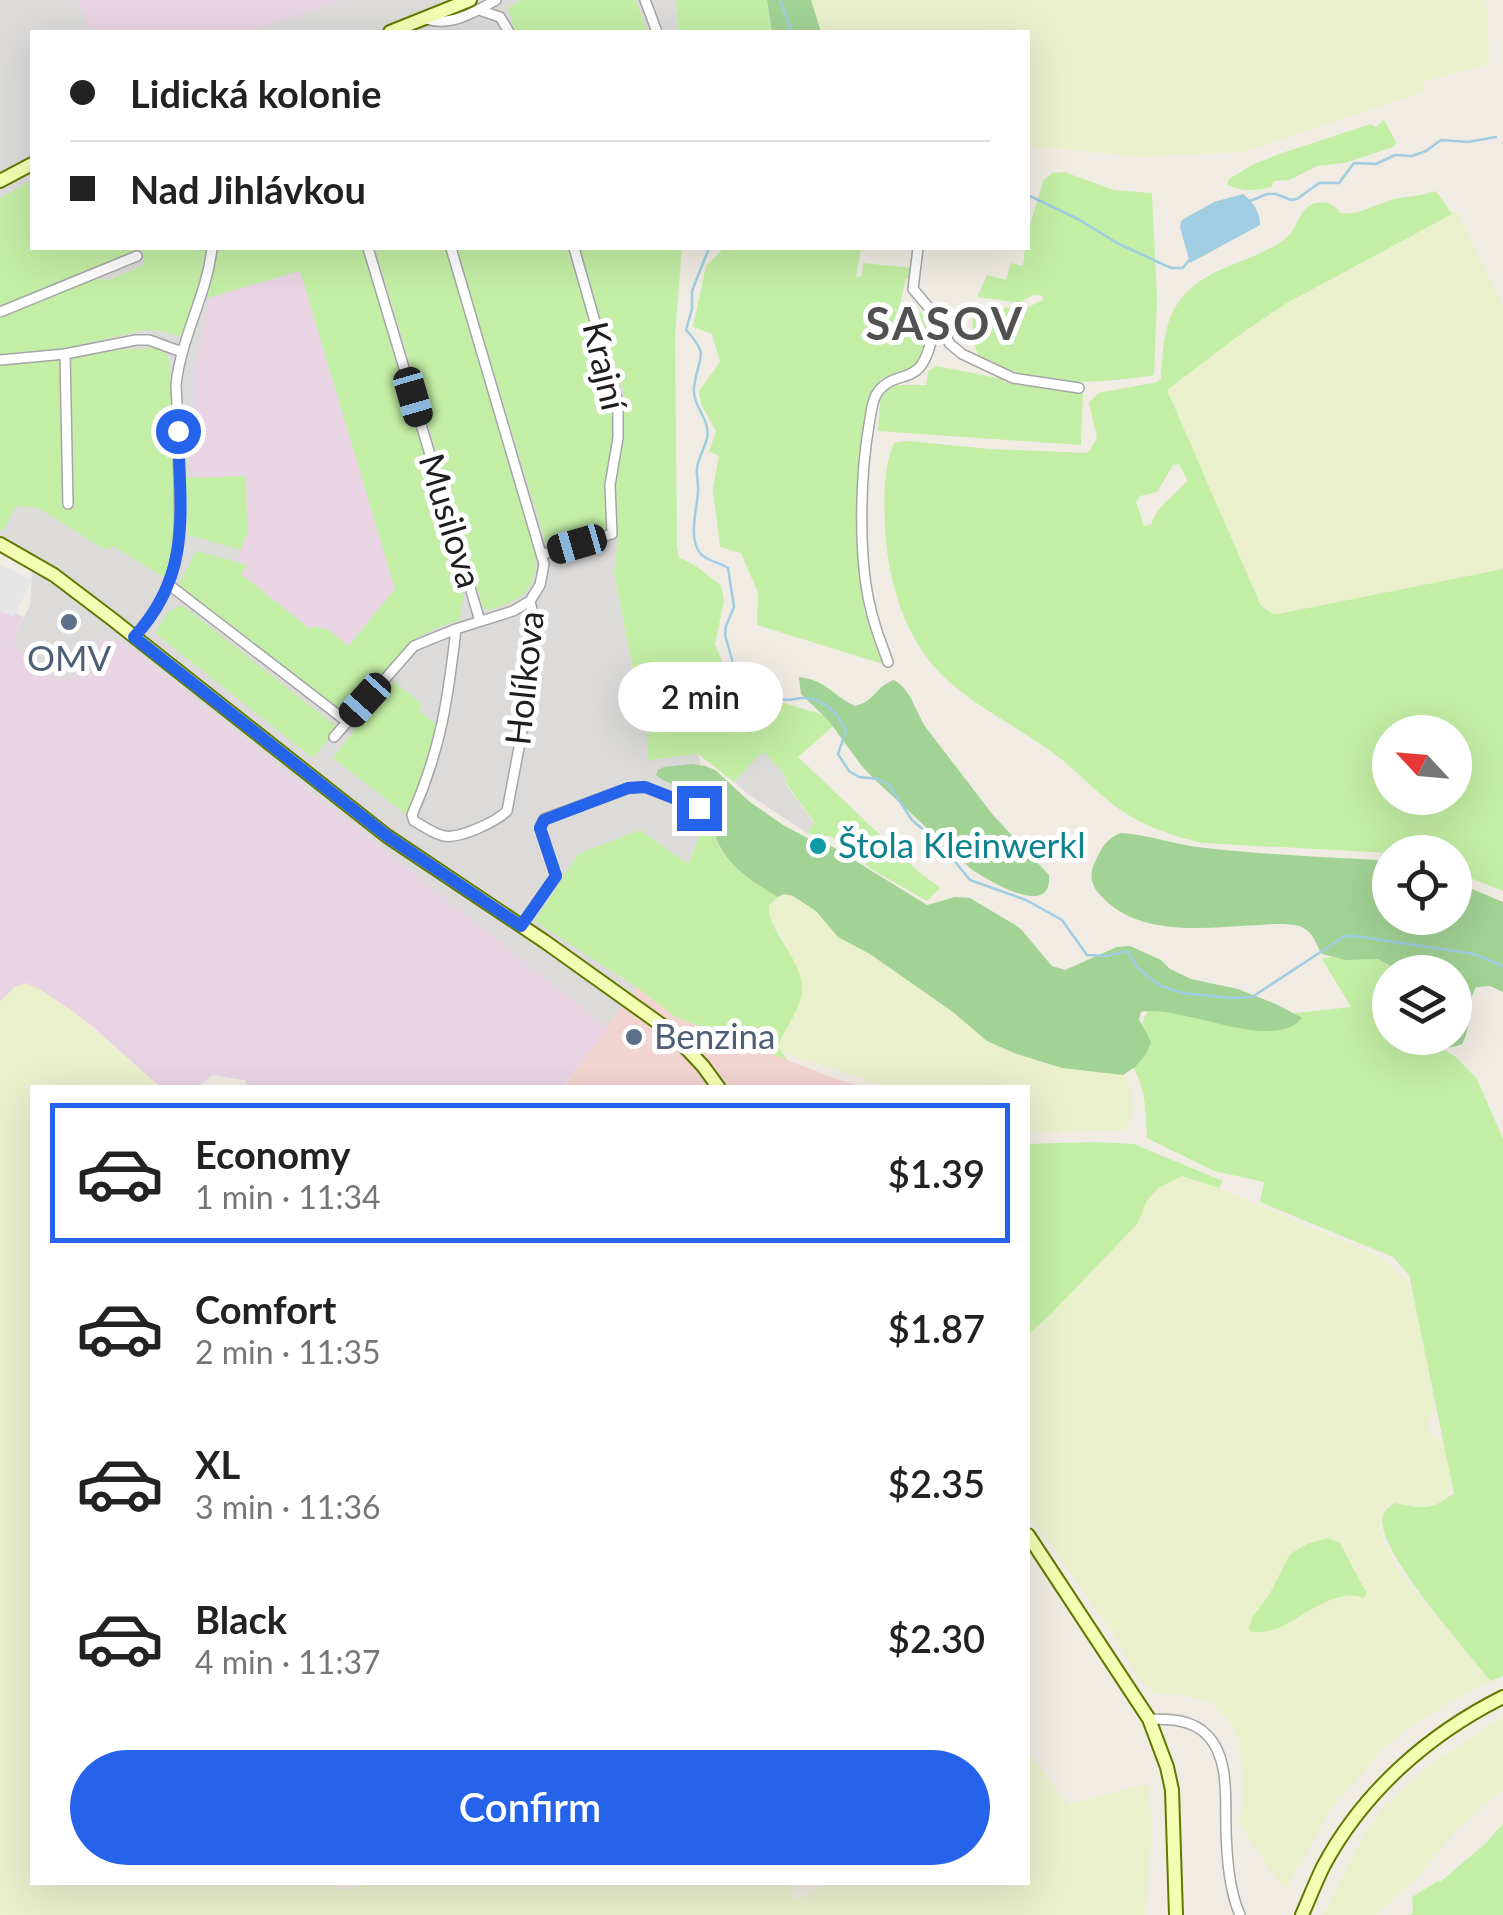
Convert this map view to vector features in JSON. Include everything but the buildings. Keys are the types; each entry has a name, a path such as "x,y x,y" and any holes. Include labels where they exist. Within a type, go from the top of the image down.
{"main road":[{"path":"396,30 474,5"},
{"path":"0,181 30,165"},
{"path":"0,544 54,575 387,836 670,1031 717,1085"},
{"path":"1030,1538 1149,1719 1172,1790 1176,1915"},
{"path":"1302,1915 1329,1857 1376,1792 1442,1733 1503,1697"}],"street":[{"path":"474,5 496,0"},
{"path":"644,0 656,30"},
{"path":"474,5 500,17 508,30"},
{"path":"134,637 159,604 177,561 180,540 176,384 212,250"},
{"name":"Musilova","path":"369,250 480,622"},
{"path":"452,250 542,554"},
{"name":"Krajní","path":"542,554 612,534 610,485 618,438 618,402 575,250"},
{"path":"918,250 913,289 950,344 1005,375 1079,388"},
{"path":"0,312 137,256"},
{"path":"888,662 870,610 865,574 864,452 874,398 884,384 916,371 922,364 936,324"},
{"path":"0,360 64,354 136,340 149,340 182,352"},
{"path":"64,354 68,504"},
{"name":"Holíkova","path":"442,836 458,836 507,812 528,700 534,619 530,601 540,585 542,554"},
{"path":"168,584 346,721"},
{"name":"Musilova","path":"442,836 412,818 443,726 456,629 513,611 530,601"},
{"path":"334,737 414,646 456,629"},
{"path":"521,926 556,876 540,828 544,820 640,786 699,808"},
{"path":"1149,1719 1173,1719 1197,1727 1218,1751 1224,1775 1228,1859 1240,1915"}],"shaded area":[{"path":"0,0 676,0 678,30 30,30 30,250 646,250 623,395 623,445 614,486 614,573 634,676 647,716 648,760 698,754 711,807 688,864 536,920 636,987 607,1028 122,641 102,639 69,680 63,682 13,645 30,605 32,570 0,553"},
{"path":"78,0 344,0 253,30 88,30"},
{"path":"300,270 395,589 348,647 329,630 311,630 240,574 246,564 237,562 247,533 245,476 196,478 192,472 193,373 211,297"},
{"path":"0,564 32,580 14,617 0,611"},
{"path":"0,606 24,617 14,645 63,682 69,680 102,639 122,641 607,1028 564,1085 246,1085 245,1080 213,1075 200,1085 158,1085 92,1026 39,989 15,987 0,1002"},
{"path":"761,752 788,779 785,783 814,823 807,833 734,782"},
{"path":"636,987 674,1016 858,1085 565,1085"}],"green space":[{"path":"521,0 635,0 647,30 514,30 508,8"},
{"path":"676,0 767,0 772,30 678,30"},
{"path":"767,0 811,0 820,30 772,30"},
{"path":"786,0 1486,0 1490,64 1423,82 1424,92 1243,152 1141,157 1030,146 1030,30 793,30"},
{"path":"1384,120 1396,142 1393,147 1345,163 1317,166 1289,180 1274,181 1271,187 1243,190 1227,184 1254,164 1371,124 1376,127"},
{"path":"1064,172 1114,190 1152,193 1157,299 1154,375 1085,382 1038,379 995,367 978,354 973,331 974,307 1000,312 1006,307 1024,309 1043,300 1043,296 1033,295 1019,303 977,297 987,275 1006,280 1011,263 1023,266 1025,250 1030,250 1030,225 1043,181 1052,173"},
{"path":"30,181 30,250 137,250 0,307 0,198"},
{"path":"1436,191 1452,214 1285,304 1167,390 1261,606 1271,613 1503,569 1503,891 1472,879 1472,835 1372,835 1372,852 1202,843 1132,817 1053,753 946,679 919,647 909,628 890,567 885,483 894,443 1086,453 1097,438 1089,403 1098,393 1158,382 1169,320 1178,303 1201,280 1285,239 1313,204 1328,203 1340,213 1348,213","holes":["1179,464 1187,480 1158,510 1151,525 1144,526 1136,502 1140,496 1157,492 1173,465"]},
{"path":"1457,211 1503,306 1503,569 1271,613 1261,606 1167,390 1285,304"},
{"path":"142,250 206,250 183,334 145,330 52,351 0,356 0,316 4,313 88,278 109,280 144,265"},
{"path":"219,250 364,250 465,586 460,620 411,641 349,714 341,715 183,590 180,582 196,551 247,565 241,574 310,629 314,626 329,630 348,646 395,589 300,271 207,298"},
{"path":"376,250 446,250 537,554 534,577 525,592 501,606 489,610 483,607"},
{"path":"457,250 568,250 614,402 613,449 605,486 608,531 548,550"},
{"path":"580,250 682,250 675,335 679,558 721,585 724,601 715,644 729,679 764,685 778,701 827,716 837,723 798,757 940,888 927,901 871,869 832,837 807,833 814,822 785,782 788,779 765,753 734,782 698,754 648,760 643,707 614,573 614,486 623,445 623,389"},
{"path":"722,250 861,250 856,277 862,276 863,263 912,268 899,310 928,314 927,343 917,366 880,379 870,395 862,451 860,537 864,609 883,664 757,625 758,593 741,553 720,547 713,489 719,455 709,452 716,431 701,404 699,391 720,362 712,334 693,327 706,266"},
{"path":"155,348 165,352 170,362 175,533 165,578 113,546 106,550 38,508 16,506 3,531 0,530 0,365 59,362 65,503 69,360 105,350"},
{"path":"937,366 1004,382 1083,390 1081,445 878,431 880,401 890,385 926,385 928,371"},
{"path":"246,476 247,533 241,550 188,535 186,478"},
{"path":"180,606 338,728 313,758 155,633 168,612"},
{"path":"799,677 823,685 855,706 894,680 900,684 927,729 993,815 1049,875 1041,895 1017,893 971,869 861,765 828,720 801,694"},
{"path":"393,681 422,704 418,710 440,727 408,816 333,758"},
{"path":"692,764 715,770 783,825 833,847 927,905 955,897 970,898 1020,928 1052,966 1065,970 1117,947 1130,946 1191,979 1238,989 1302,1018 1288,1028 1270,1031 1248,1030 1178,1014 1141,1012 1139,1019 1151,1042 1135,1067 1123,1075 1062,1068 1014,1053 987,1041 870,954 838,937 816,911 793,896 778,897 737,869 719,845 703,800 693,791 656,775 664,767"},
{"path":"709,813 718,844 729,861 778,897 769,905 770,914 802,987 800,1003 778,1047 787,1060 674,1016 535,921 578,854 640,830 688,864"},
{"path":"1121,833 1194,847 1372,860 1372,935 1472,935 1472,889 1503,902 1503,992 1490,986 1476,987 1472,998 1472,955 1372,955 1372,959 1346,960 1322,954 1311,934 1294,925 1175,927 1134,919 1116,909 1094,887 1094,864 1112,838"},
{"path":"784,894 793,896 816,911 838,937 870,954 987,1041 1062,1068 1126,1076 1133,1110 1126,1129 1030,1132 1030,1085 881,1085 780,1052 780,1042 801,996 788,949 768,913 769,905"},
{"path":"1360,950 1390,955 1372,955 1372,1055 1456,1057 1477,1079 1503,1139 1503,1676 1490,1681 1410,1580 1386,1538 1382,1521 1386,1510 1395,1503 1429,1507 1454,1494 1409,1275 1393,1257 1260,1202 1264,1182 1214,1171 1147,1138 1143,1093 1133,1067 1149,1008 1217,1022 1351,1007 1322,959"},
{"path":"26,983 74,1012 158,1085 30,1085 30,1885 334,1885 351,1890 358,1885 788,1885 796,1901 824,1885 1030,1885 1030,1755 1068,1804 1146,1784 1150,1791 1151,1839 1145,1915 0,1915 0,1002 15,987"},
{"path":"1030,1144 1134,1144 1223,1181 1219,1188 1182,1176 1158,1188 1146,1202 1138,1223 1030,1332"},
{"path":"1182,1176 1380,1257 1408,1283 1434,1406 1428,1424 1431,1434 1445,1445 1451,1477 1442,1502 1425,1508 1387,1504 1379,1525 1401,1573 1490,1682 1408,1728 1382,1750 1331,1809 1285,1890 1239,1825 1242,1770 1239,1741 1231,1724 1210,1702 1156,1694 1138,1676 1110,1628 1030,1517 1030,1332 1138,1223 1146,1202 1158,1188","holes":["1340,1543 1358,1574 1358,1595 1334,1597 1256,1634 1264,1603 1290,1554"]},
{"path":"1328,1538 1340,1543 1367,1594 1364,1598 1335,1598 1278,1628 1250,1631 1252,1618 1290,1554"},
{"path":"1503,1716 1503,1790 1455,1831 1422,1873 1377,1915 1323,1915 1369,1827 1387,1804 1431,1764"},
{"path":"1503,1824 1503,1915 1409,1915 1413,1913 1412,1897 1440,1882"}],"water":[{"path":"1243,194 1255,208 1260,225 1190,263 1180,227 1182,220 1214,202"}],"waterway":[{"path":"780,0 791,30"},
{"path":"1250,201 1267,194 1297,199 1319,183 1339,183 1354,163 1376,164 1395,155 1412,156 1441,140 1468,142 1496,137"},
{"path":"1030,196 1171,268 1183,268 1189,260"},
{"path":"708,250 692,291 686,330 701,351 694,394 708,431 697,468 694,532 700,553 728,568 734,607 725,635 735,670 758,677 781,699 812,699 830,709 846,731 838,754 849,771 889,785 912,820 943,847 970,880 1026,900 1062,920 1087,955 1127,951 1137,967 1161,986 1183,993 1252,997 1345,936 1474,954 1503,966"}],"place":[{"name":"OMV","path":"69,622"},
{"name":"Štola Kleinwerkl","path":"818,846"},
{"name":"Benzina","path":"634,1037"}],"district":[{"name":"SASOV","path":"945,324"}],"route":[{"path":"178,431 177,561 159,604 134,637 387,836 521,926 556,876 540,828 544,820 640,786 699,808"}]}
